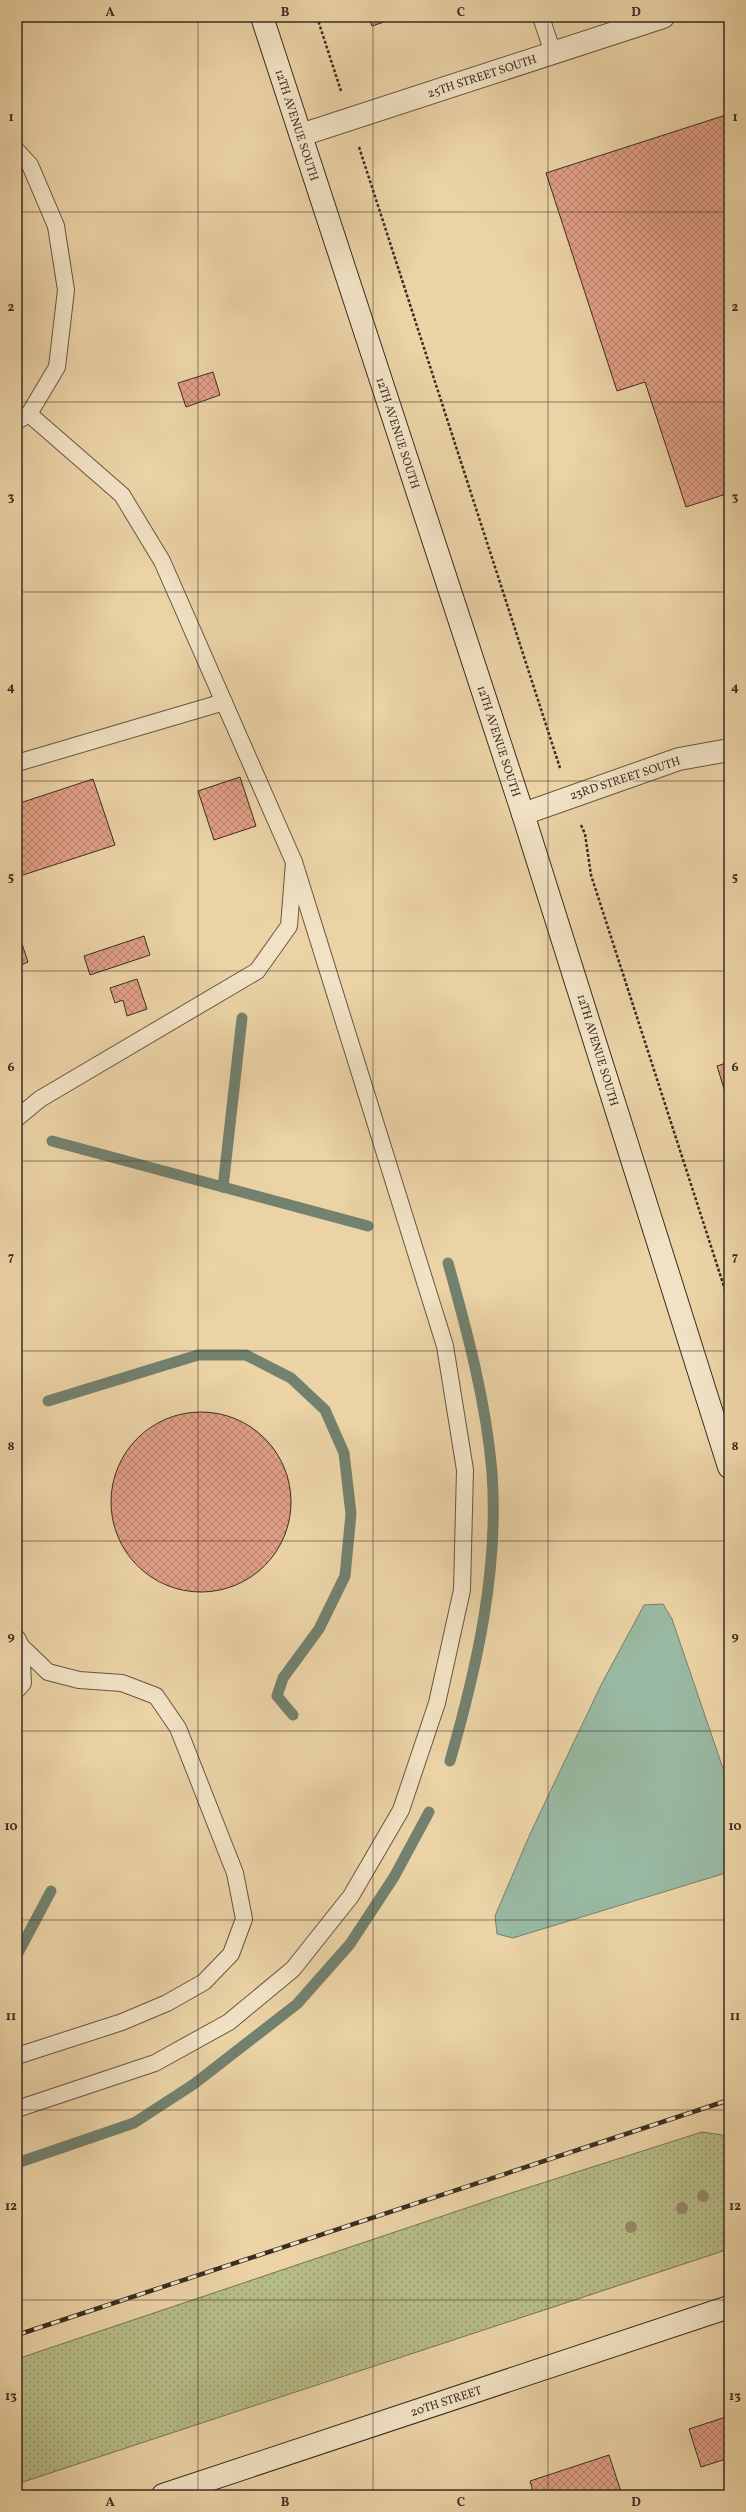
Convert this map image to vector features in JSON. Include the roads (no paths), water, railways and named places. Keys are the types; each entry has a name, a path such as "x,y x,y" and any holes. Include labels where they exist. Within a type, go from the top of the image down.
{"street":[{"name":"12TH AVENUE SOUTH","path":"262,17 523,814 729,1467"},
{"name":"25TH STREET SOUTH","path":"301,135 663,17"},
{"name":"23RD STREET SOUTH","path":"523,814 570,796 679,759 729,750"},
{"name":"20TH STREET","path":"163,2495 729,2307"}],"lane":[{"path":"541,17 553,53"},
{"path":"17,151 30,165 56,226 66,290 57,366 23,417 122,496 162,561 294,862 445,1346 465,1470 462,1590 439,1696 401,1810 351,1896 293,1969 229,2022 155,2063 17,2109"},
{"path":"17,764 224,702"},
{"path":"17,1118 40,1099 257,971 288,926 294,862"},
{"path":"17,1690 23,1683 19,1642"},
{"path":"17,2056 122,2022 167,2003 204,1982 231,1954 244,1919 235,1873 178,1728 156,1696 122,1683 79,1680 48,1672 19,1642"}],"waterway":[{"path":"223,1187 242,1018"},
{"path":"52,1141 368,1226"},
{"path":"448,1263 469,1340 485,1419 492,1472 493,1509 489,1582 484,1618 469,1690 450,1761"},
{"path":"48,1401 198,1355 246,1355 291,1378 325,1410 344,1453 351,1514 345,1576 319,1629 283,1678 277,1696 293,1715"},
{"path":"17,2163 134,2123 194,2084 297,2004 350,1944 394,1877 429,1812"},
{"path":"17,1955 51,1891"}],"railway":[{"path":"17,2335 729,2100"}]}
